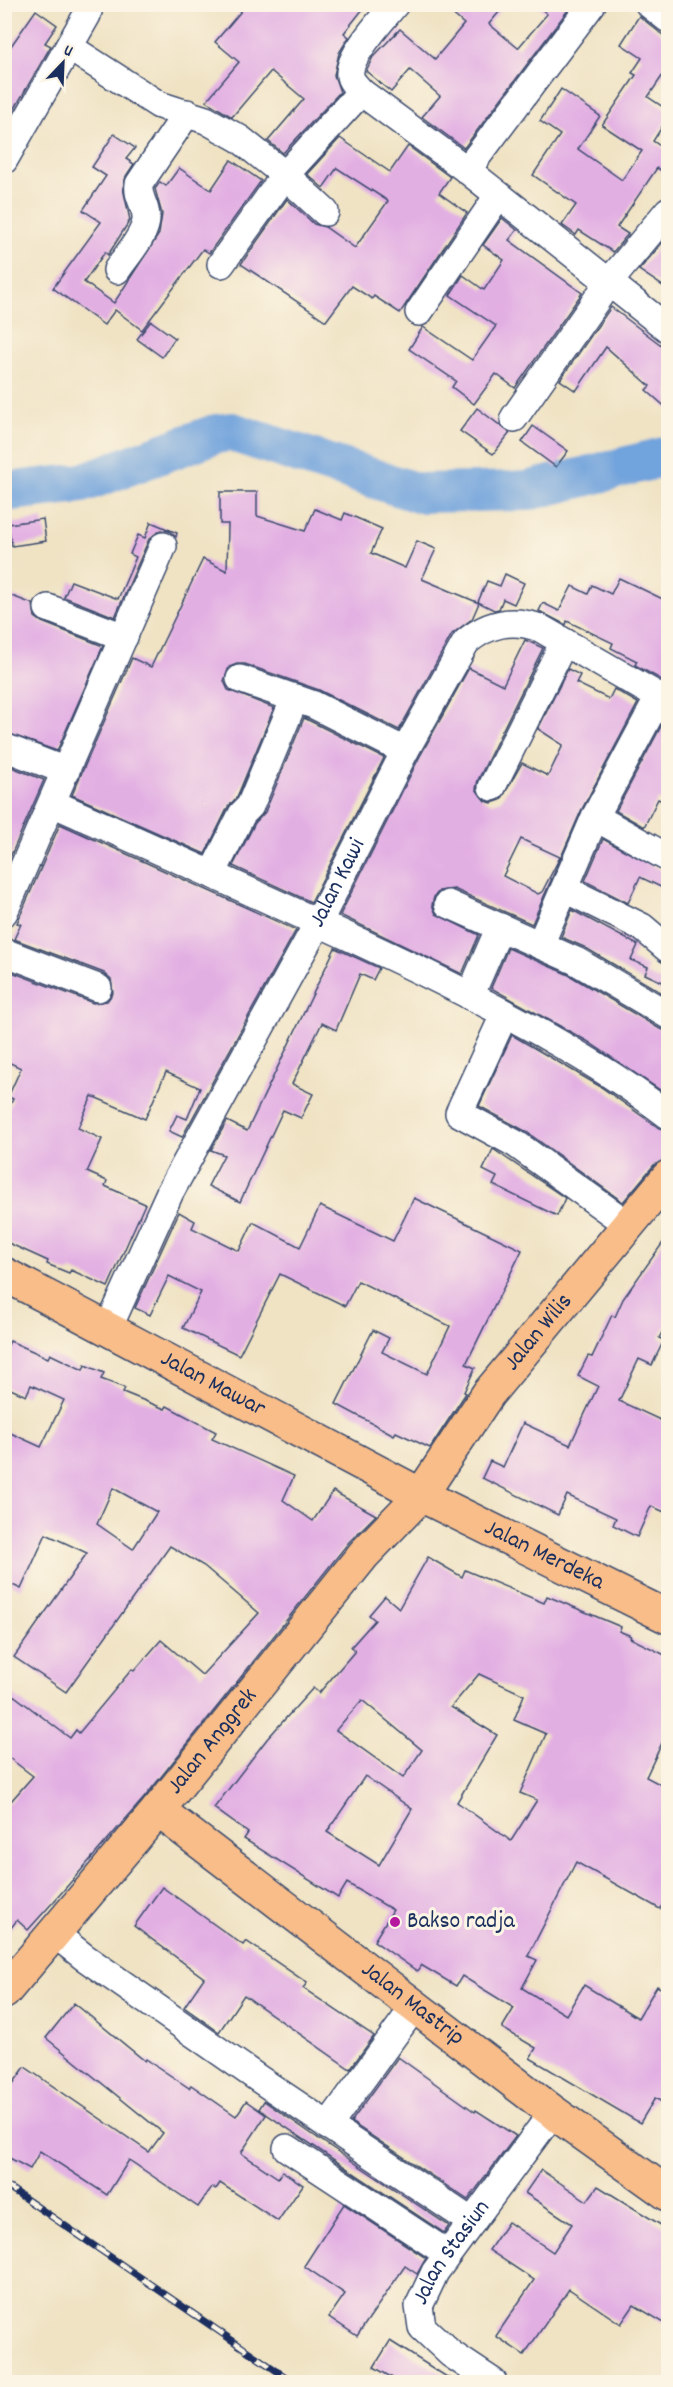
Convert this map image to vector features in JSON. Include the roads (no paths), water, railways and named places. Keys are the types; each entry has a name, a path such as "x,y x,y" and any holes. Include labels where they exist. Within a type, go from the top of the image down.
{"main road":[{"name":"Jalan Wilis","path":"421,1495 488,1394 627,1224 669,1177"},
{"name":"Jalan Mawar","path":"4,1274 421,1495"},
{"name":"Jalan Merdeka","path":"421,1495 669,1617"},
{"name":"Jalan Anggrek","path":"6,1986 55,1934 158,1810 364,1554 421,1495"},
{"name":"Jalan Mastrip","path":"158,1810 553,2112 669,2194"}],"street":[{"path":"4,160 69,47 90,4"},
{"path":"395,4 356,54 350,76 361,92 467,170 669,329"},
{"path":"467,170 592,4"},
{"path":"649,4 669,19"},
{"path":"69,47 159,105 206,120 240,138 325,212"},
{"path":"221,264 285,176 361,92"},
{"path":"117,270 146,225 145,208 138,194 139,184 186,114"},
{"path":"419,312 498,196"},
{"path":"514,418 609,282 669,211"},
{"path":"7,900 52,803 162,546"},
{"path":"48,608 124,637"},
{"name":"Jalan Kawi","path":"108,1329 170,1192 319,921 405,750 466,642 479,630 499,624 523,622 564,642 664,700"},
{"path":"492,787 564,642"},
{"path":"240,679 315,705 405,750"},
{"path":"212,874 242,813 250,806 294,698"},
{"path":"540,945 595,817 664,700"},
{"path":"4,747 66,771"},
{"path":"52,803 319,921 505,1013 640,1093 669,1114"},
{"path":"595,817 669,858"},
{"path":"565,889 642,927 669,949"},
{"path":"448,904 540,945 623,987 639,1000 669,1015"},
{"path":"470,996 500,927"},
{"path":"4,952 98,988"},
{"path":"505,1013 459,1113 516,1144 627,1224"},
{"path":"55,1934 84,1957 328,2126 472,2222"},
{"path":"328,2126 415,2006"},
{"name":"Jalan Stasiun","path":"493,2382 451,2354 422,2327 419,2306 435,2272 553,2112"},
{"path":"287,2148 448,2254"}],"waterway":[{"path":"4,492 82,483 215,434 232,432 418,493 527,491 668,456"}],"railway":[{"path":"4,2184 293,2382"}],"place":[{"name":"Bakso radja","path":"395,1922"}]}
